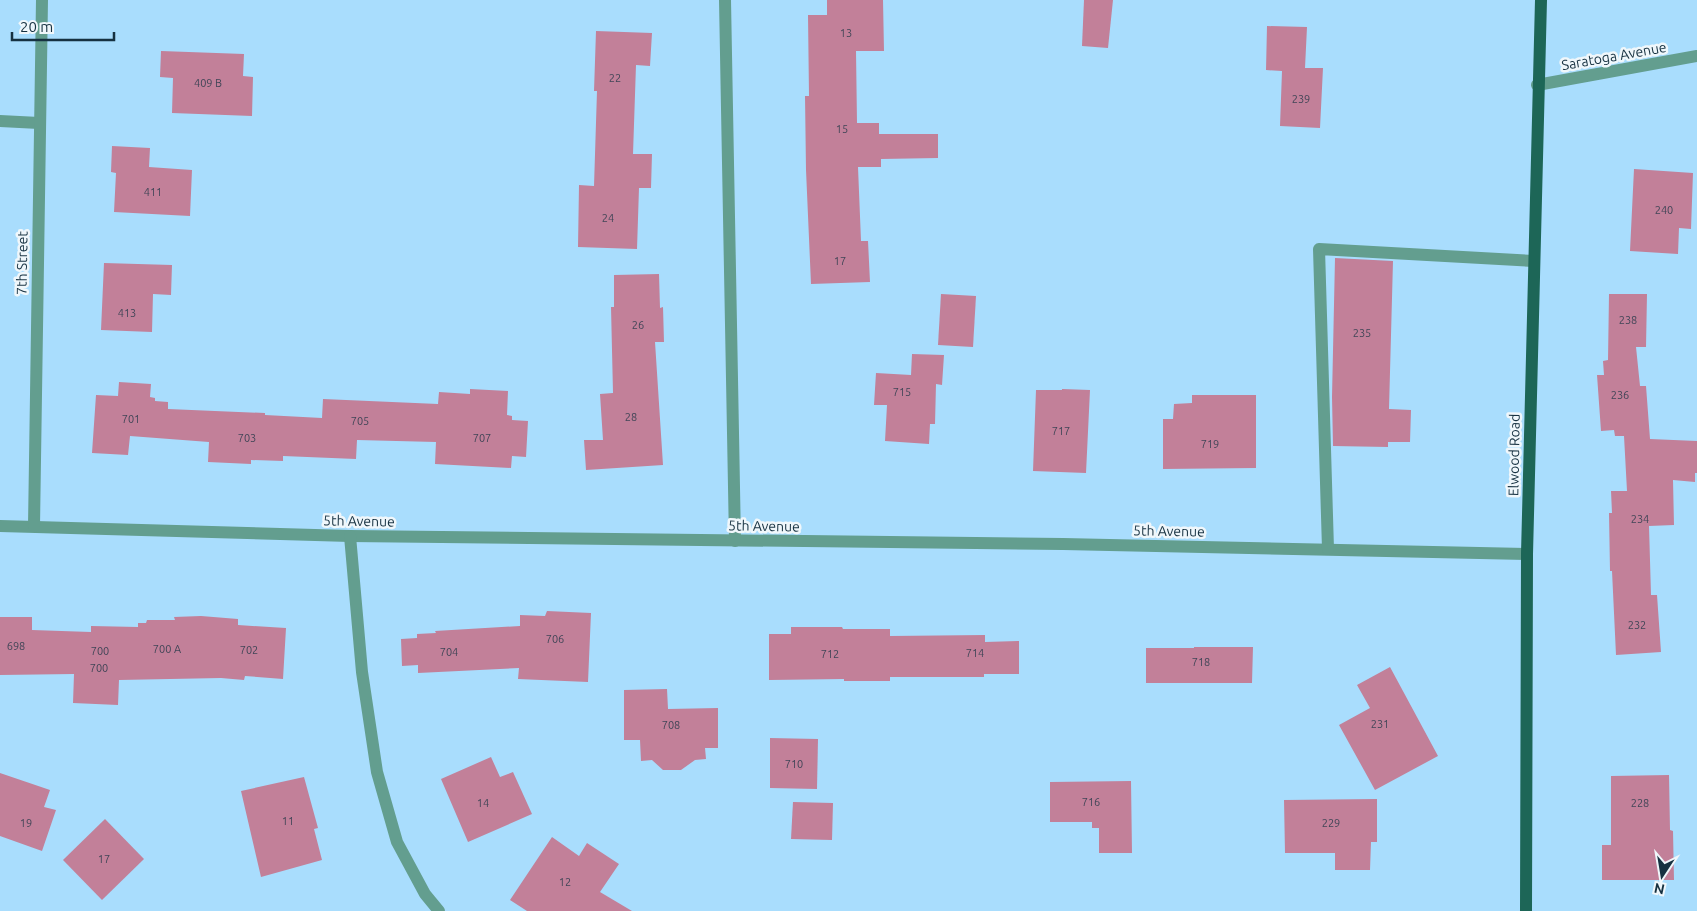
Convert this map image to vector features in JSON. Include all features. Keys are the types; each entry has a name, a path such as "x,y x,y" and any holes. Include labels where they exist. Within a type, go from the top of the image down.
{"main road":[{"name":"Elwood Road","path":"1526,911 1528,554 1537,85 1541,0"}],"street":[{"name":"7th Street","path":"34,526 42,0"},
{"path":"725,0 735,541"},
{"name":"Saratoga Avenue","path":"1537,85 1697,56"},
{"path":"0,121 39,123"},
{"path":"1328,549 1319,249 1534,261"},
{"name":"5th Avenue","path":"0,526 350,536 1063,544 1528,554"},
{"path":"350,536 362,672 377,772 397,842 425,894 439,911"}],"building":[{"path":"827,0 883,0 884,51 856,51 857,123 879,123 879,134 938,134 938,158 881,159 881,167 858,167 861,241 868,241 870,282 811,284 805,96 809,96 808,15 827,15"},
{"path":"1084,0 1113,0 1108,48 1082,46"},
{"path":"1267,26 1307,27 1305,68 1323,68 1320,128 1280,126 1282,71 1266,70"},
{"path":"596,31 652,33 650,66 636,65 633,154 652,154 651,188 639,188 637,249 578,247 579,185 594,186 597,91 594,91"},
{"path":"161,51 244,54 243,76 253,77 252,116 172,113 173,78 160,77"},
{"path":"112,146 150,148 149,167 192,170 190,216 114,212 116,173 111,172"},
{"path":"1634,169 1693,173 1691,229 1679,228 1678,254 1630,251"},
{"path":"1335,258 1393,261 1389,409 1411,410 1410,442 1388,442 1388,447 1333,446 1332,397"},
{"path":"104,263 172,265 171,295 153,294 152,332 101,330"},
{"path":"659,274 660,308 663,307 664,342 655,342 663,465 586,470 584,440 603,440 600,394 613,393 611,307 614,307 614,275"},
{"path":"941,294 976,296 973,347 938,345"},
{"path":"1609,294 1647,294 1646,347 1636,347 1640,386 1646,386 1650,439 1697,441 1697,473 1695,473 1695,482 1673,480 1674,525 1649,526 1651,595 1657,595 1661,652 1616,655 1612,571 1610,571 1609,513 1612,513 1611,491 1627,491 1624,436 1615,436 1614,430 1601,431 1597,375 1604,375 1603,361 1608,360"},
{"path":"912,354 944,355 942,385 936,384 935,424 930,424 929,444 885,441 887,405 874,405 876,373 911,375"},
{"path":"119,382 151,384 150,397 155,398 155,401 168,402 168,409 265,413 265,415 322,418 323,399 438,404 439,392 470,394 470,389 508,391 507,415 512,416 512,420 528,421 526,457 512,456 511,468 435,464 436,442 357,440 356,459 283,456 283,461 251,460 251,464 208,462 209,442 130,436 128,455 92,453 96,395 118,396"},
{"path":"1036,390 1090,390 1086,473 1033,471"},
{"path":"1192,395 1256,395 1256,468 1163,469 1163,419 1173,419 1174,404 1192,403"},
{"path":"547,611 591,613 588,682 518,679 519,668 418,673 418,665 402,666 401,639 417,638 417,634 436,633 435,631 520,626 520,615 545,616"},
{"path":"201,616 238,619 238,625 286,628 283,679 245,676 244,680 221,678 119,680 118,705 73,703 74,674 0,675 0,617 32,617 32,630 91,632 91,626 138,627 138,623 146,623 147,620 175,620 174,617"},
{"path":"791,627 890,629 890,636 985,635 985,642 1019,641 1019,674 984,674 984,677 890,677 890,681 844,681 844,679 769,680 769,634 791,634"},
{"path":"1253,647 1252,683 1146,683 1146,648"},
{"path":"1390,667 1438,756 1375,790 1339,725 1370,708 1357,685"},
{"path":"667,689 668,709 718,708 718,748 705,748 706,759 695,760 681,770 663,770 652,760 641,761 640,740 624,740 624,690"},
{"path":"770,738 818,739 817,789 770,788"},
{"path":"491,757 500,777 513,772 532,814 468,842 441,779"},
{"path":"0,773 50,790 44,807 56,810 42,851 0,836"},
{"path":"1669,775 1670,830 1673,831 1674,880 1602,880 1602,845 1611,845 1611,776"},
{"path":"304,777 318,828 314,829 322,860 261,877 241,791"},
{"path":"1131,781 1132,853 1099,853 1099,828 1092,828 1092,822 1050,822 1050,782"},
{"path":"1377,799 1377,842 1371,842 1370,870 1335,870 1335,853 1285,853 1284,800"},
{"path":"793,802 833,803 832,840 791,839"},
{"path":"105,819 144,859 102,900 63,860"},
{"path":"552,837 579,856 587,843 619,864 600,892 632,911 527,911 510,900"}]}
